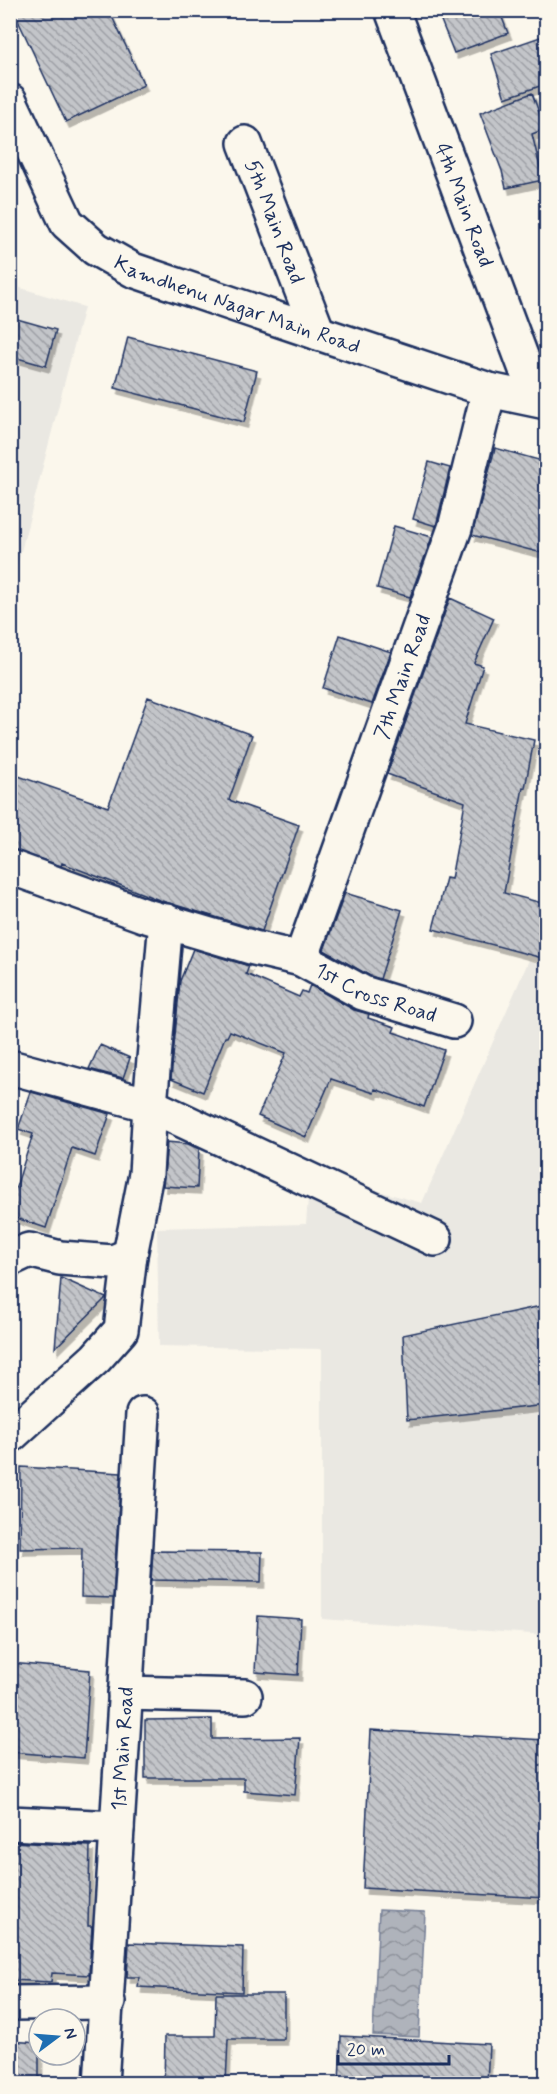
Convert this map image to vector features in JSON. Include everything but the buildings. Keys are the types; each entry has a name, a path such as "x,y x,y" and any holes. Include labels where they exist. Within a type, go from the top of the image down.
{"street":[{"name":"4th Main Road","path":"392,10 542,401"},
{"name":"Kamdhenu Nagar Main Road","path":"10,101 67,223 96,249 133,270 489,390 542,401"},
{"name":"5th Main Road","path":"245,143 318,333"},
{"name":"7th Main Road","path":"301,959 455,528 489,390"},
{"name":"1st Cross Road","path":"10,867 166,921 254,948 301,959 363,993 454,1021"},
{"path":"10,1436 96,1358 121,1330 130,1255 146,1174 166,921"},
{"path":"10,1067 150,1105 435,1239"},
{"path":"10,1259 29,1250 60,1258 113,1262 130,1255"},
{"name":"1st Main Road","path":"101,2084 108,2002 143,1414"},
{"path":"125,1693 245,1696"},
{"path":"10,1823 117,1828"},
{"path":"10,2003 108,2002"}],"shaded area":[{"path":"11,285 84,307 11,590"},
{"path":"529,960 546,967 546,1635 322,1619 322,1349 159,1346 157,1228 306,1224 310,1172 422,1203"}],"water":[{"path":"379,1910 425,1912 419,2037 373,2035"}]}
